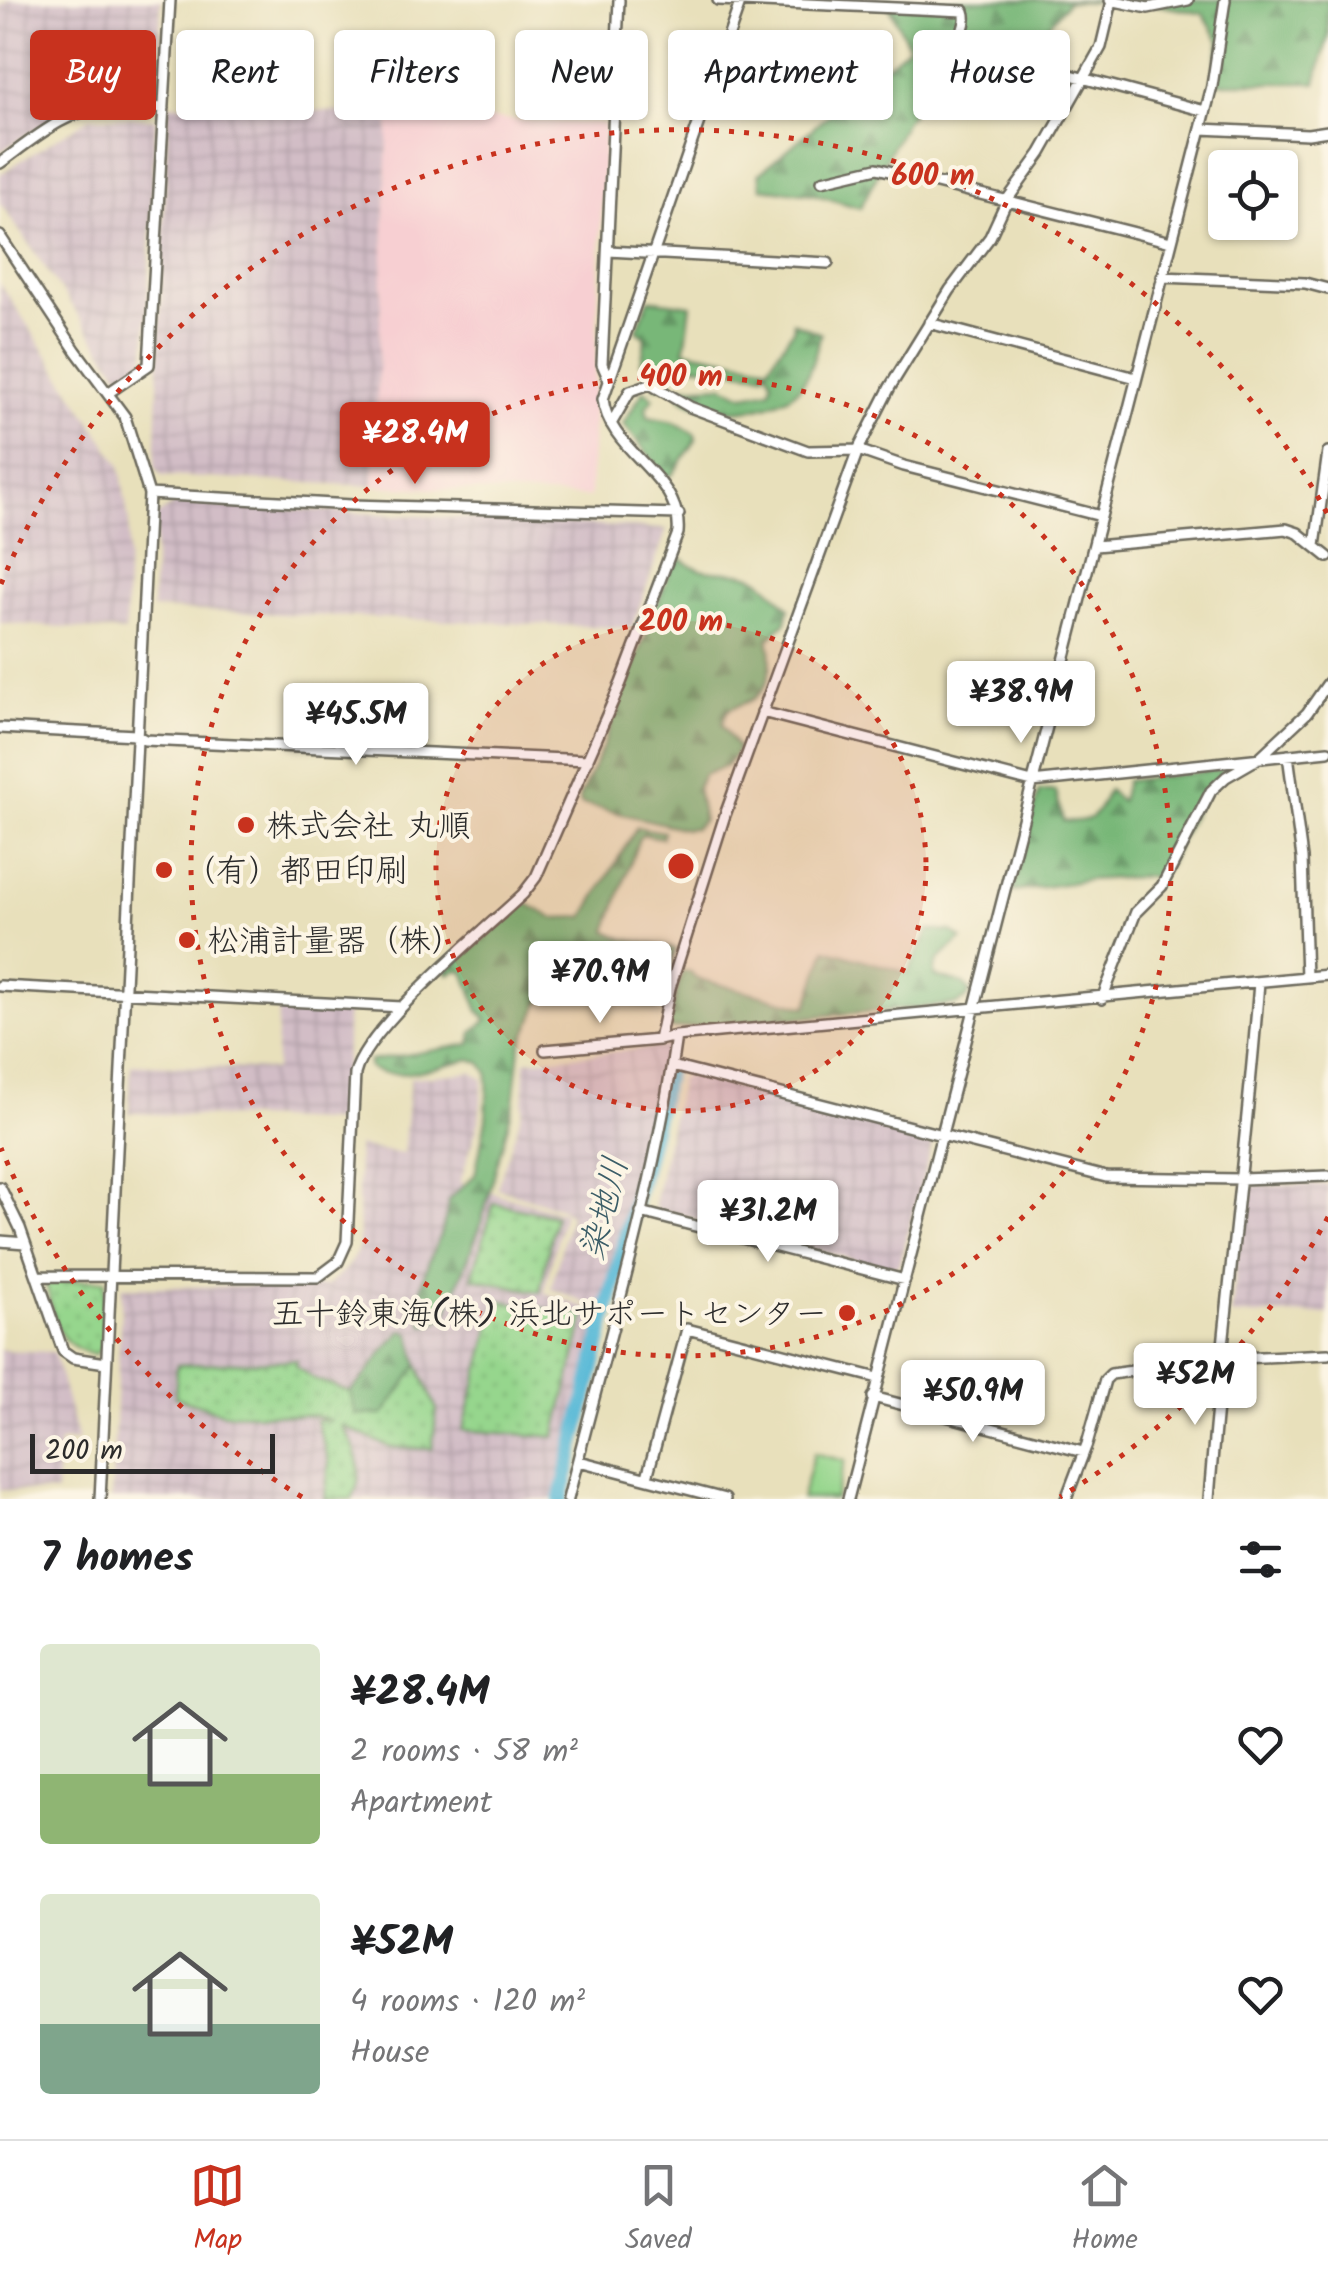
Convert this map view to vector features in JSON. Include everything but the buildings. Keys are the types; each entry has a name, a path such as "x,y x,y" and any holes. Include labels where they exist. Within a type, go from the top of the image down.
{"street":[{"path":"108,393 149,365 170,0"},
{"path":"608,380 602,364 619,0"},
{"path":"718,0 964,12 966,23 957,40 956,55 1003,67 1015,60 1205,111"},
{"path":"38,1276 318,1277 338,1262 348,1242 354,1074 362,1054 402,1008 523,894 536,877 588,760 678,534 679,514 672,498 610,424 602,399 741,0"},
{"path":"658,1040 670,988 762,712 858,450 890,387 950,290 990,237 1007,200 1040,153 1101,48 1111,0 1148,8 1188,0"},
{"path":"848,1499 1201,128 1226,0"},
{"path":"0,162 51,127 88,110 107,106 164,108"},
{"path":"1201,128 1328,132"},
{"path":"822,181 877,168 1171,242"},
{"path":"0,236 124,416 150,494 100,1499"},
{"path":"608,250 828,263"},
{"path":"1162,277 1305,283 1328,289"},
{"path":"929,323 1136,378"},
{"path":"610,424 630,391 650,384 690,407 808,451 858,450 904,466 1101,516"},
{"path":"1314,546 1328,452"},
{"path":"150,494 679,514"},
{"path":"1095,546 1286,529 1298,533 1328,557"},
{"path":"1102,999 1136,912 1162,886 1211,791 1226,777 1259,758 1307,713 1328,683"},
{"path":"762,712 1032,782 1328,751"},
{"path":"0,728 136,735 145,740 588,760"},
{"path":"1288,755 1302,858 1306,978"},
{"path":"545,1050 1328,975"},
{"path":"1208,1499 1259,982"},
{"path":"0,986 402,1008"},
{"path":"568,1499 608,1356 676,1036"},
{"path":"672,1066 1118,1179 1328,1176"},
{"path":"0,1187 25,1242 63,1351 73,1358 106,1362"},
{"path":"641,1212 905,1280"},
{"path":"0,1241 25,1242"},
{"path":"646,1477 686,1328 878,1378"},
{"path":"1066,1499 1104,1380 1110,1374 1220,1360 1328,1354"},
{"path":"874,1397 1083,1452"},
{"path":"578,1461 725,1499"}],"shaded area":[{"path":"8,0 161,0 158,98 156,30 30,30 30,120 50,120 0,152 0,6"},
{"path":"168,104 176,104 176,120 314,120 314,111 334,112 334,120 389,120 373,486 162,476 155,468"},
{"path":"495,119 605,124 590,497 373,486 389,120"},
{"path":"86,120 156,120 145,357 122,378 0,203 0,174"},
{"path":"0,283 120,465 129,523 125,632 0,623"},
{"path":"176,503 667,529 632,628 152,609 156,517"},
{"path":"278,1010 347,1012 344,1122 129,1113 131,1064 275,1070"},
{"path":"671,1046 606,1312 551,1288 570,1215 561,1208 497,1188 523,1109 525,1061"},
{"path":"472,1072 483,1079 479,1121 460,1183 564,1213 544,1292 603,1314 557,1499 111,1499 122,1287 326,1286 346,1269 359,1248 357,1146 403,1154 410,1078"},
{"path":"687,1075 930,1135 933,1142 899,1264 889,1269 656,1209 680,1079"},
{"path":"1328,1184 1328,1314 1231,1316 1244,1186"},
{"path":"0,1350 54,1352 78,1441 59,1442 56,1493 0,1490"}],"green space":[{"path":"886,0 1328,0 1328,36 1316,83 1212,83 1220,42 1203,14 1147,3 1068,1 1045,30 913,30 913,111 860,208 813,194 761,188 759,174 822,120 893,120 893,60 909,46"},
{"path":"649,299 691,305 685,350 765,365 764,374 676,363 670,369 671,387 655,386 662,373 641,363 646,337 637,330"},
{"path":"793,322 821,334 807,375 790,396 759,408 723,411 691,404 680,396 681,387 722,385 744,395 770,390 772,381 767,369 794,328"},
{"path":"644,390 654,398 646,407 648,417 674,422 695,434 696,440 672,475 666,476 623,424"},
{"path":"682,559 698,568 757,578 789,608 786,622 768,639 771,661 762,691 727,711 722,724 738,749 727,766 703,775 697,788 703,820 695,828 685,829 581,804 579,798 602,749 673,564"},
{"path":"1225,769 1204,791 1167,868 1158,876 1087,880 1013,892 1039,791 1056,791 1063,821 1081,821 1096,812 1108,790 1121,801 1126,781"},
{"path":"637,827 664,832 662,838 639,838 607,931 624,939 676,949 656,1009 554,983 540,1002 520,1047 514,1102 480,1227 446,1315 424,1326 420,1308 424,1275 441,1232 448,1200 475,1175 486,1119 488,1073 481,1063 471,1059 393,1074 369,1068 369,1061 471,1044 473,1032 487,1020 479,1011 464,972 446,971 526,903 553,918 584,917"},
{"path":"929,930 952,932 962,939 939,960 935,970 935,976 964,984 970,992 957,1004 673,1029 668,1026 682,971 691,972 695,978 807,1007 826,949 908,973"},
{"path":"494,1203 555,1216 540,1292 472,1278"},
{"path":"105,1280 103,1347 94,1355 62,1336 45,1281"},
{"path":"498,1300 585,1316 555,1437 463,1430"},
{"path":"404,1330 411,1335 418,1365 383,1415 356,1414 350,1392"},
{"path":"297,1360 296,1366 314,1379 350,1392 356,1414 383,1415 418,1365 437,1410 432,1449 389,1447 341,1425 356,1451 359,1479 352,1499 325,1499 329,1462 316,1420 332,1421 317,1416 223,1413 175,1397 177,1365"},
{"path":"814,1453 845,1461 835,1499 801,1499"}],"waterway":[{"name":"染地川","path":"561,1499 667,1070"}],"place":[{"name":"株式会社 丸順","path":"246,825"},
{"name":"（有）都田印刷","path":"164,870"},
{"name":"松浦計量器（株）","path":"187,940"},
{"name":"五十鈴東海(株) 浜北サポートセンター","path":"847,1313"}]}
